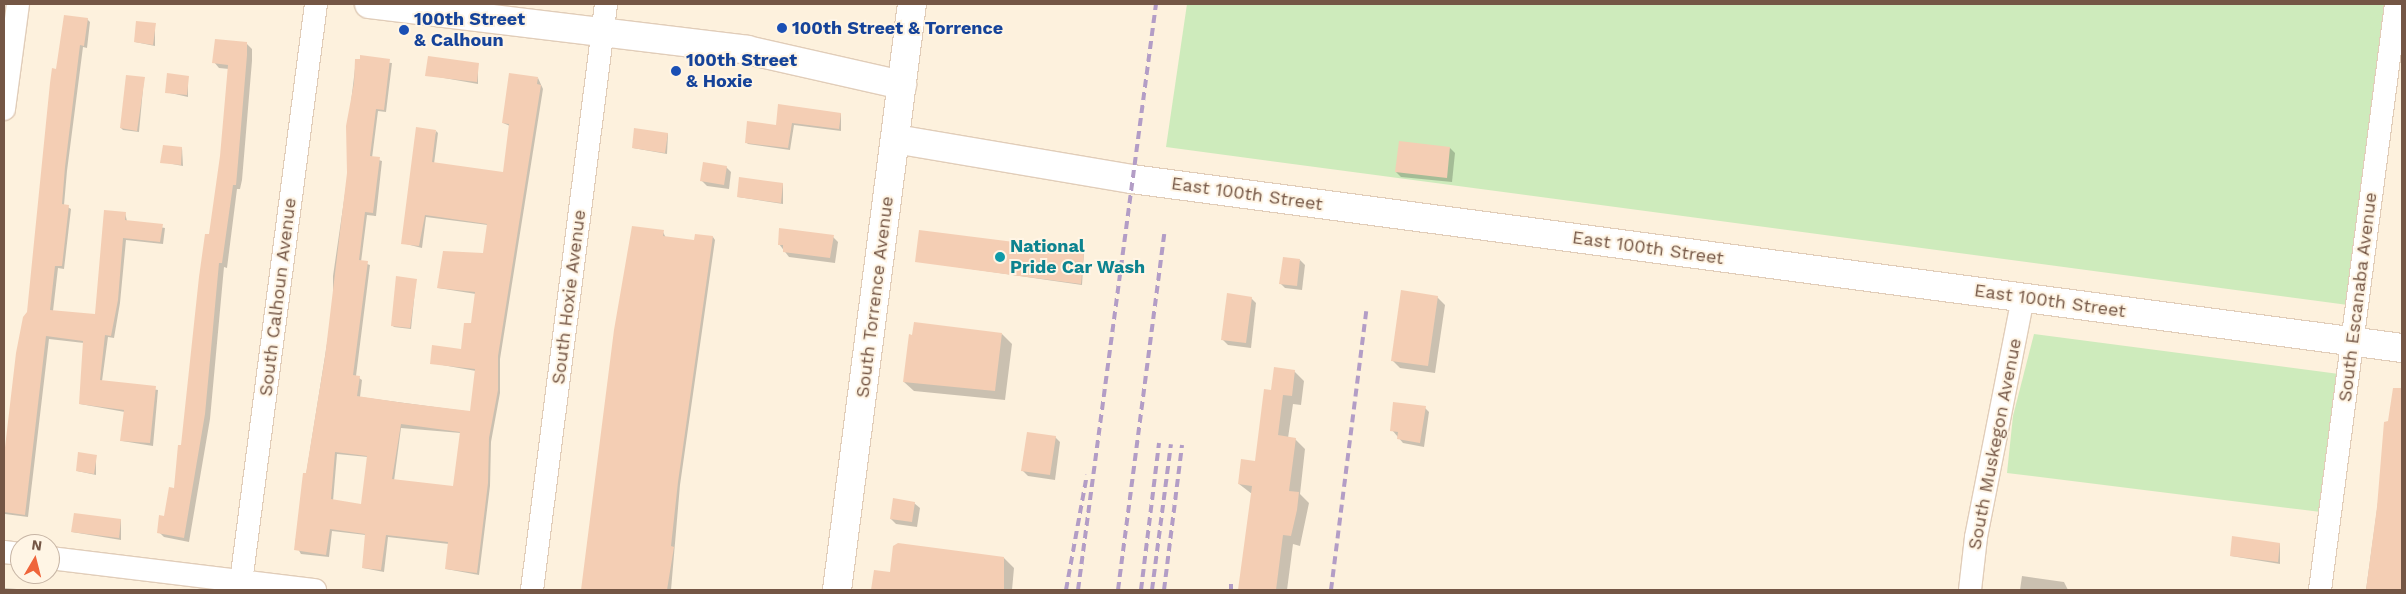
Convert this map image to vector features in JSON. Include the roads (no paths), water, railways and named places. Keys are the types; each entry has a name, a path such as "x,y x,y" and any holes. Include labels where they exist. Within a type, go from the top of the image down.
{"main road":[{"path":"369,4 778,55 902,85"},
{"name":"South Torrence Avenue","path":"837,590 912,4"},
{"name":"East 100th Street","path":"895,139 1132,179 2402,348"}],"street":[{"path":"4,109 18,4"},
{"name":"South Calhoun Avenue","path":"241,586 316,4"},
{"name":"South Hoxie Avenue","path":"532,590 606,4"},
{"name":"South Escanaba Avenue","path":"2320,590 2396,4"},
{"name":"South Muskegon Avenue","path":"1970,590 1976,538 2023,298"},
{"path":"60,559 241,586 315,590"}],"railway":[{"path":"1078,590 1156,4"},
{"path":"1118,590 1164,234"},
{"path":"1331,590 1366,311"},
{"path":"1141,590 1159,443"},
{"path":"1152,590 1171,444"},
{"path":"1164,590 1182,445"},
{"path":"1066,590 1087,475"},
{"path":"1231,584 1231,590"}],"place":[{"name":"100th Street & Torrence","path":"782,28"},
{"name":"100th Street & Calhoun","path":"404,30"},
{"name":"100th Street & Hoxie","path":"676,71"},
{"name":"National Pride Car Wash","path":"1000,257"}]}
